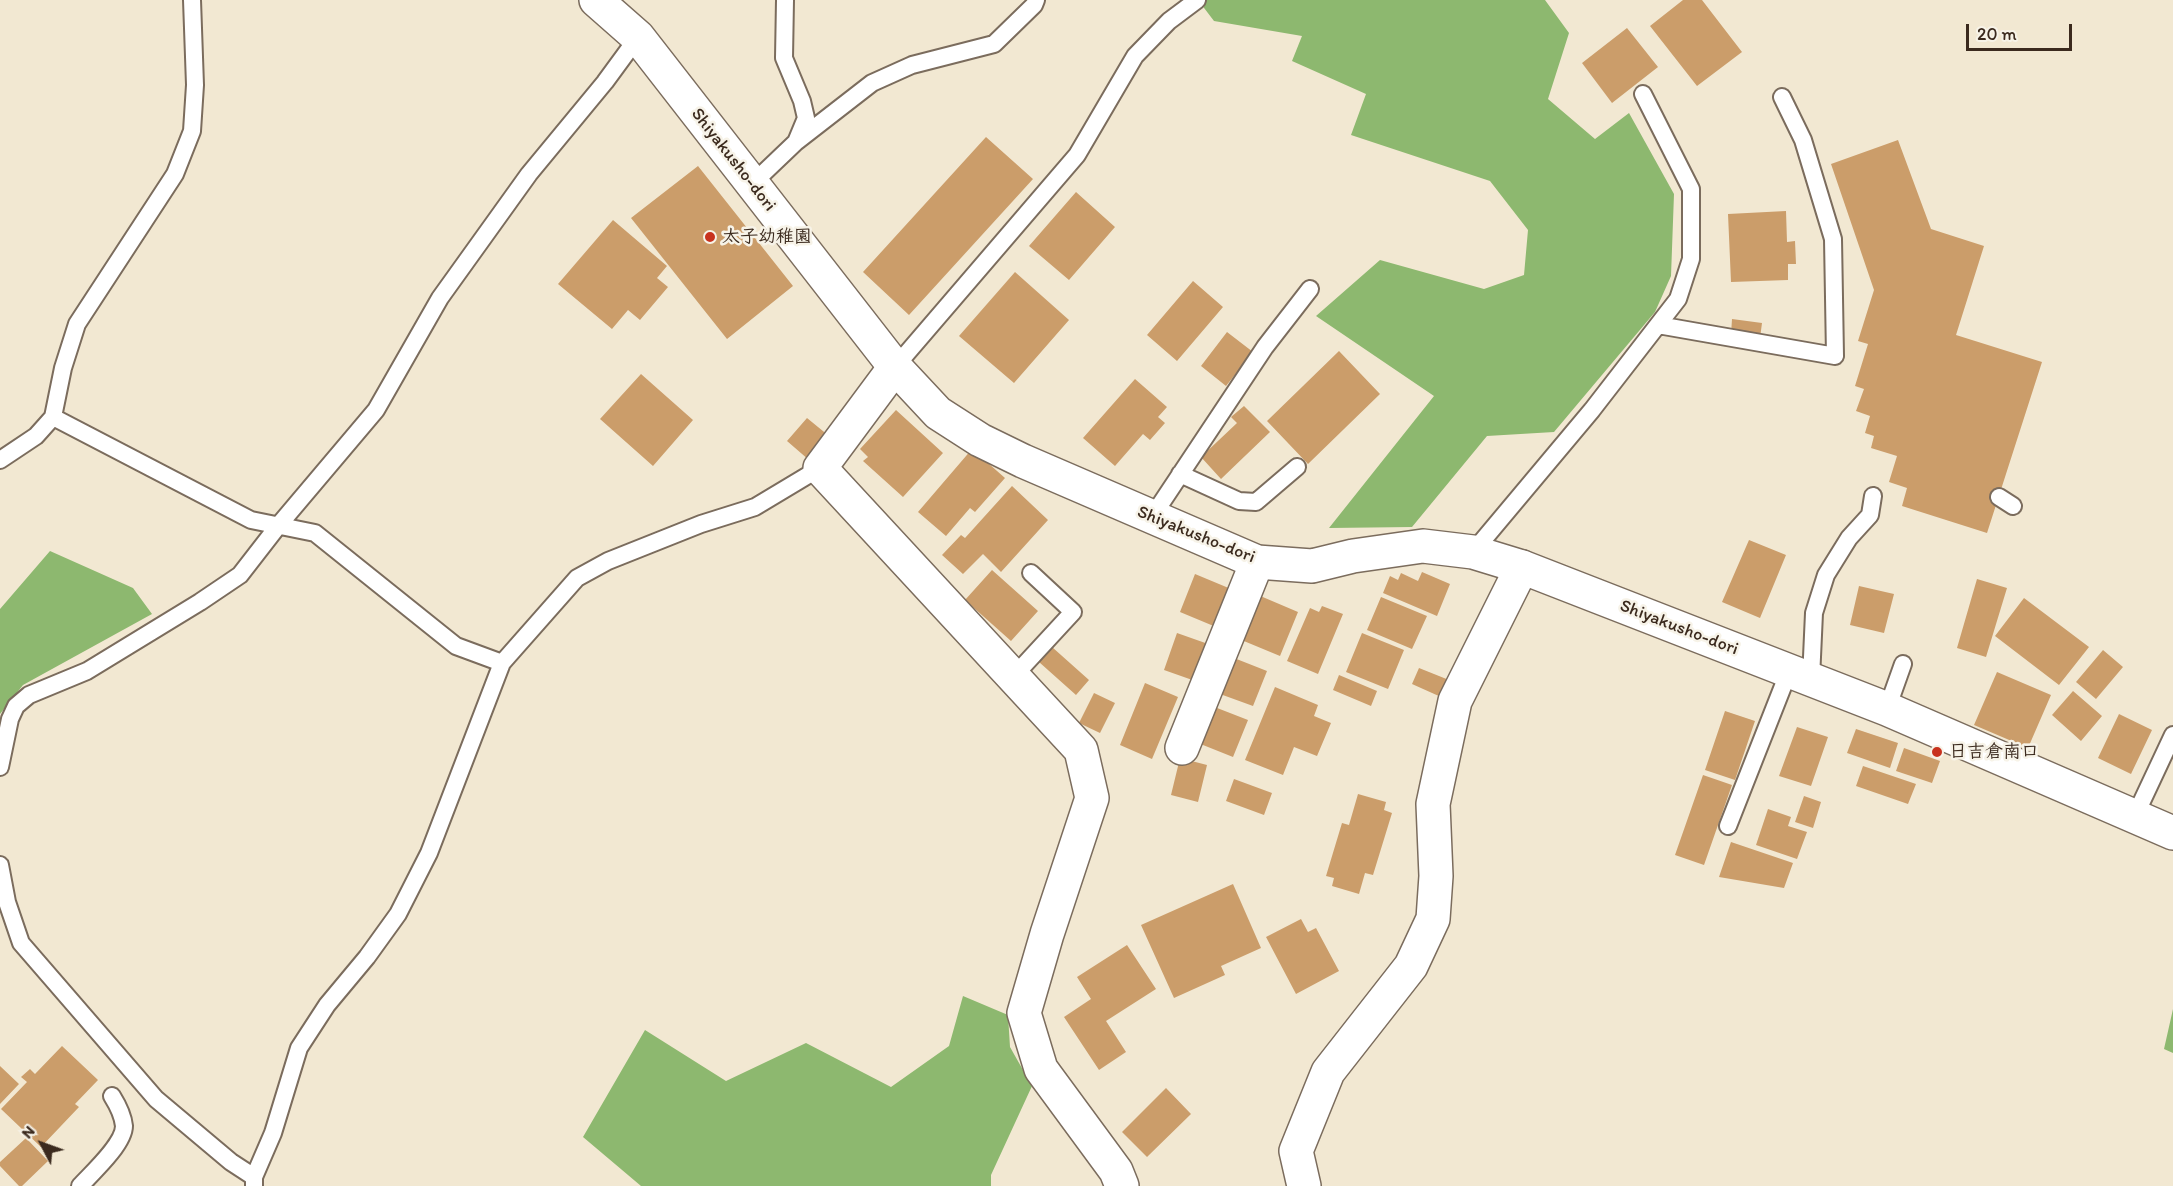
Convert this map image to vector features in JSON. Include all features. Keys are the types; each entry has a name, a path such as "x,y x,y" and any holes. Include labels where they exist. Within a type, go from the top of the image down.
{"street":[{"name":"Shiyakusho-dori","path":"596,0 638,37 895,367 938,413 980,441 1257,562 1312,566 1353,556 1423,546 1473,552 1522,567 1887,709 2173,833"},
{"path":"895,367 820,468 1081,750 1092,798 1047,934 1024,1014 1041,1069 1116,1171 1122,1186"},
{"path":"1182,748 1257,562"},
{"path":"1304,1186 1296,1151 1328,1072 1411,966 1433,919 1436,876 1432,804 1455,701 1522,567"}],"lane":[{"path":"0,460 36,436 53,417 63,368 77,324 175,174 192,131 195,85 192,0"},
{"path":"785,0 784,58 802,101 806,118 796,142"},
{"path":"752,184 796,142 872,83 912,65 994,44 1034,5 1036,0"},
{"path":"895,367 1077,155 1135,57 1169,21 1197,0"},
{"path":"0,767 10,719 16,706 29,695 87,671 240,575 278,526 376,410 440,298 529,174 605,82 638,37"},
{"path":"1473,552 1592,410 1678,299 1691,260 1691,189 1643,94"},
{"path":"1658,325 1835,356 1833,239 1803,140 1782,97"},
{"path":"1152,517 1265,347 1310,289"},
{"path":"53,417 250,520 315,532 456,646 502,663"},
{"path":"1179,474 1239,501 1256,502 1297,467"},
{"path":"0,865 7,902 21,944 156,1099 254,1182 273,1133 299,1048 327,1005 367,957 398,914 429,853 502,663 578,578 608,561 701,524 755,507 820,468"},
{"path":"1728,826 1800,675 1814,613 1826,575 1849,538 1870,515 1873,496"},
{"path":"1013,677 1073,612 1031,573"},
{"path":"1887,709 1903,664"},
{"path":"2135,816 2173,735"},
{"path":"80,1186 120,1141 124,1126 112,1096"}],"green space":[{"path":"1198,0 1545,0 1569,33 1548,99 1595,139 1629,113 1674,194 1671,276 1655,312 1554,432 1487,436 1412,527 1329,528 1434,396 1316,316 1380,260 1484,289 1524,275 1528,230 1490,181 1351,135 1366,94 1292,61 1302,36 1214,21"},
{"path":"50,551 133,588 152,614 23,685 0,714 0,609"},
{"path":"963,996 1008,1015 1010,1047 1032,1086 991,1175 991,1186 641,1186 583,1137 645,1030 726,1081 806,1043 891,1087 949,1046"},
{"path":"2173,1009 2173,1053 2164,1049"}],"building":[{"path":"1683,0 1702,0 1742,52 1697,86 1650,26"},
{"path":"1627,28 1658,67 1612,103 1582,63"},
{"path":"986,137 1033,179 909,315 863,272"},
{"path":"1898,140 1931,229 1984,246 1956,335 2042,362 1987,533 1902,506 1907,488 1889,482 1897,456 1871,448 1874,436 1865,433 1870,416 1856,411 1864,389 1855,386 1868,344 1858,341 1874,290 1831,164"},
{"path":"698,166 793,286 727,339 631,218"},
{"path":"1076,192 1115,227 1069,280 1029,246"},
{"path":"1786,211 1787,242 1795,241 1796,264 1788,264 1788,280 1731,282 1728,214"},
{"path":"613,220 667,266 657,278 668,287 640,320 628,310 612,329 558,284"},
{"path":"1015,272 1069,320 1014,383 959,336"},
{"path":"1193,281 1223,307 1177,361 1147,335"},
{"path":"1732,319 1762,323 1760,338 1731,335"},
{"path":"1227,332 1253,352 1226,386 1201,366"},
{"path":"1339,351 1380,394 1308,464 1267,421"},
{"path":"641,374 693,420 653,466 600,419"},
{"path":"1135,379 1167,407 1158,417 1165,423 1150,440 1143,434 1115,466 1083,438"},
{"path":"1244,406 1270,432 1221,479 1201,457 1237,423 1231,417"},
{"path":"896,410 943,453 903,497 863,461 868,457 860,449"},
{"path":"807,418 829,436 809,460 787,441"},
{"path":"972,449 1005,478 975,512 970,508 946,536 918,512"},
{"path":"1012,486 1048,520 1001,572 983,554 963,574 942,555 961,535 965,538"},
{"path":"1749,540 1786,555 1760,618 1722,602"},
{"path":"992,570 1038,611 1011,641 965,600"},
{"path":"1422,572 1450,584 1437,616 1383,593 1390,576 1398,580 1401,573 1418,581"},
{"path":"1195,574 1231,589 1216,627 1180,612"},
{"path":"1977,579 2007,588 1986,657 1957,648"},
{"path":"1859,586 1894,594 1884,633 1850,625"},
{"path":"1258,595 1298,612 1280,656 1239,639"},
{"path":"1381,597 1427,616 1412,649 1367,630"},
{"path":"2024,598 2089,647 2059,685 1995,636"},
{"path":"1322,606 1343,614 1318,674 1287,661 1310,608 1319,612"},
{"path":"1177,633 1211,645 1198,682 1164,670"},
{"path":"1362,633 1404,650 1388,689 1346,672"},
{"path":"1052,647 1089,680 1076,695 1039,662"},
{"path":"2103,650 2123,667 2096,699 2076,682"},
{"path":"1234,658 1267,671 1253,706 1220,694"},
{"path":"1419,668 1449,680 1441,697 1412,684"},
{"path":"1997,672 2051,695 2028,748 1974,725"},
{"path":"1339,675 1377,691 1371,706 1333,690"},
{"path":"1145,683 1178,697 1152,759 1120,745"},
{"path":"1275,687 1318,705 1314,716 1331,723 1317,756 1294,747 1283,775 1245,760"},
{"path":"2073,691 2102,716 2081,741 2052,715"},
{"path":"1094,693 1115,703 1100,733 1079,723"},
{"path":"1212,706 1248,720 1233,757 1198,743"},
{"path":"1725,711 1755,721 1735,780 1705,770"},
{"path":"2119,714 2152,730 2131,774 2098,758"},
{"path":"1797,727 1828,737 1811,786 1779,776"},
{"path":"1856,729 1898,743 1890,768 1847,753"},
{"path":"1904,748 1940,761 1932,783 1896,771"},
{"path":"1180,758 1207,765 1198,802 1171,795"},
{"path":"1863,766 1916,784 1908,804 1856,786"},
{"path":"1703,775 1732,785 1704,865 1675,855"},
{"path":"1234,779 1272,793 1264,815 1226,801"},
{"path":"1358,794 1386,802 1384,810 1392,813 1373,875 1365,873 1359,894 1332,886 1334,878 1326,876 1342,823 1349,825"},
{"path":"1804,796 1821,802 1813,828 1795,822"},
{"path":"1768,809 1791,817 1788,826 1807,832 1797,859 1756,845"},
{"path":"1731,842 1793,863 1784,888 1719,877"},
{"path":"1233,884 1261,948 1221,966 1225,975 1174,998 1141,925"},
{"path":"1301,919 1308,932 1316,928 1339,971 1296,994 1266,937"},
{"path":"1127,945 1156,989 1106,1021 1126,1052 1099,1070 1064,1017 1091,999 1077,977"},
{"path":"62,1046 98,1080 75,1104 79,1107 41,1147 1,1109 27,1082 21,1077 30,1069 35,1074"},
{"path":"0,1066 19,1084 0,1104"},
{"path":"1166,1088 1191,1114 1147,1157 1122,1132"},
{"path":"26,1138 48,1161 22,1186 19,1186 0,1166 0,1162"}],"place":[{"name":"太子幼稚園","path":"710,237"},
{"name":"日吉倉南口","path":"1937,752"}]}
